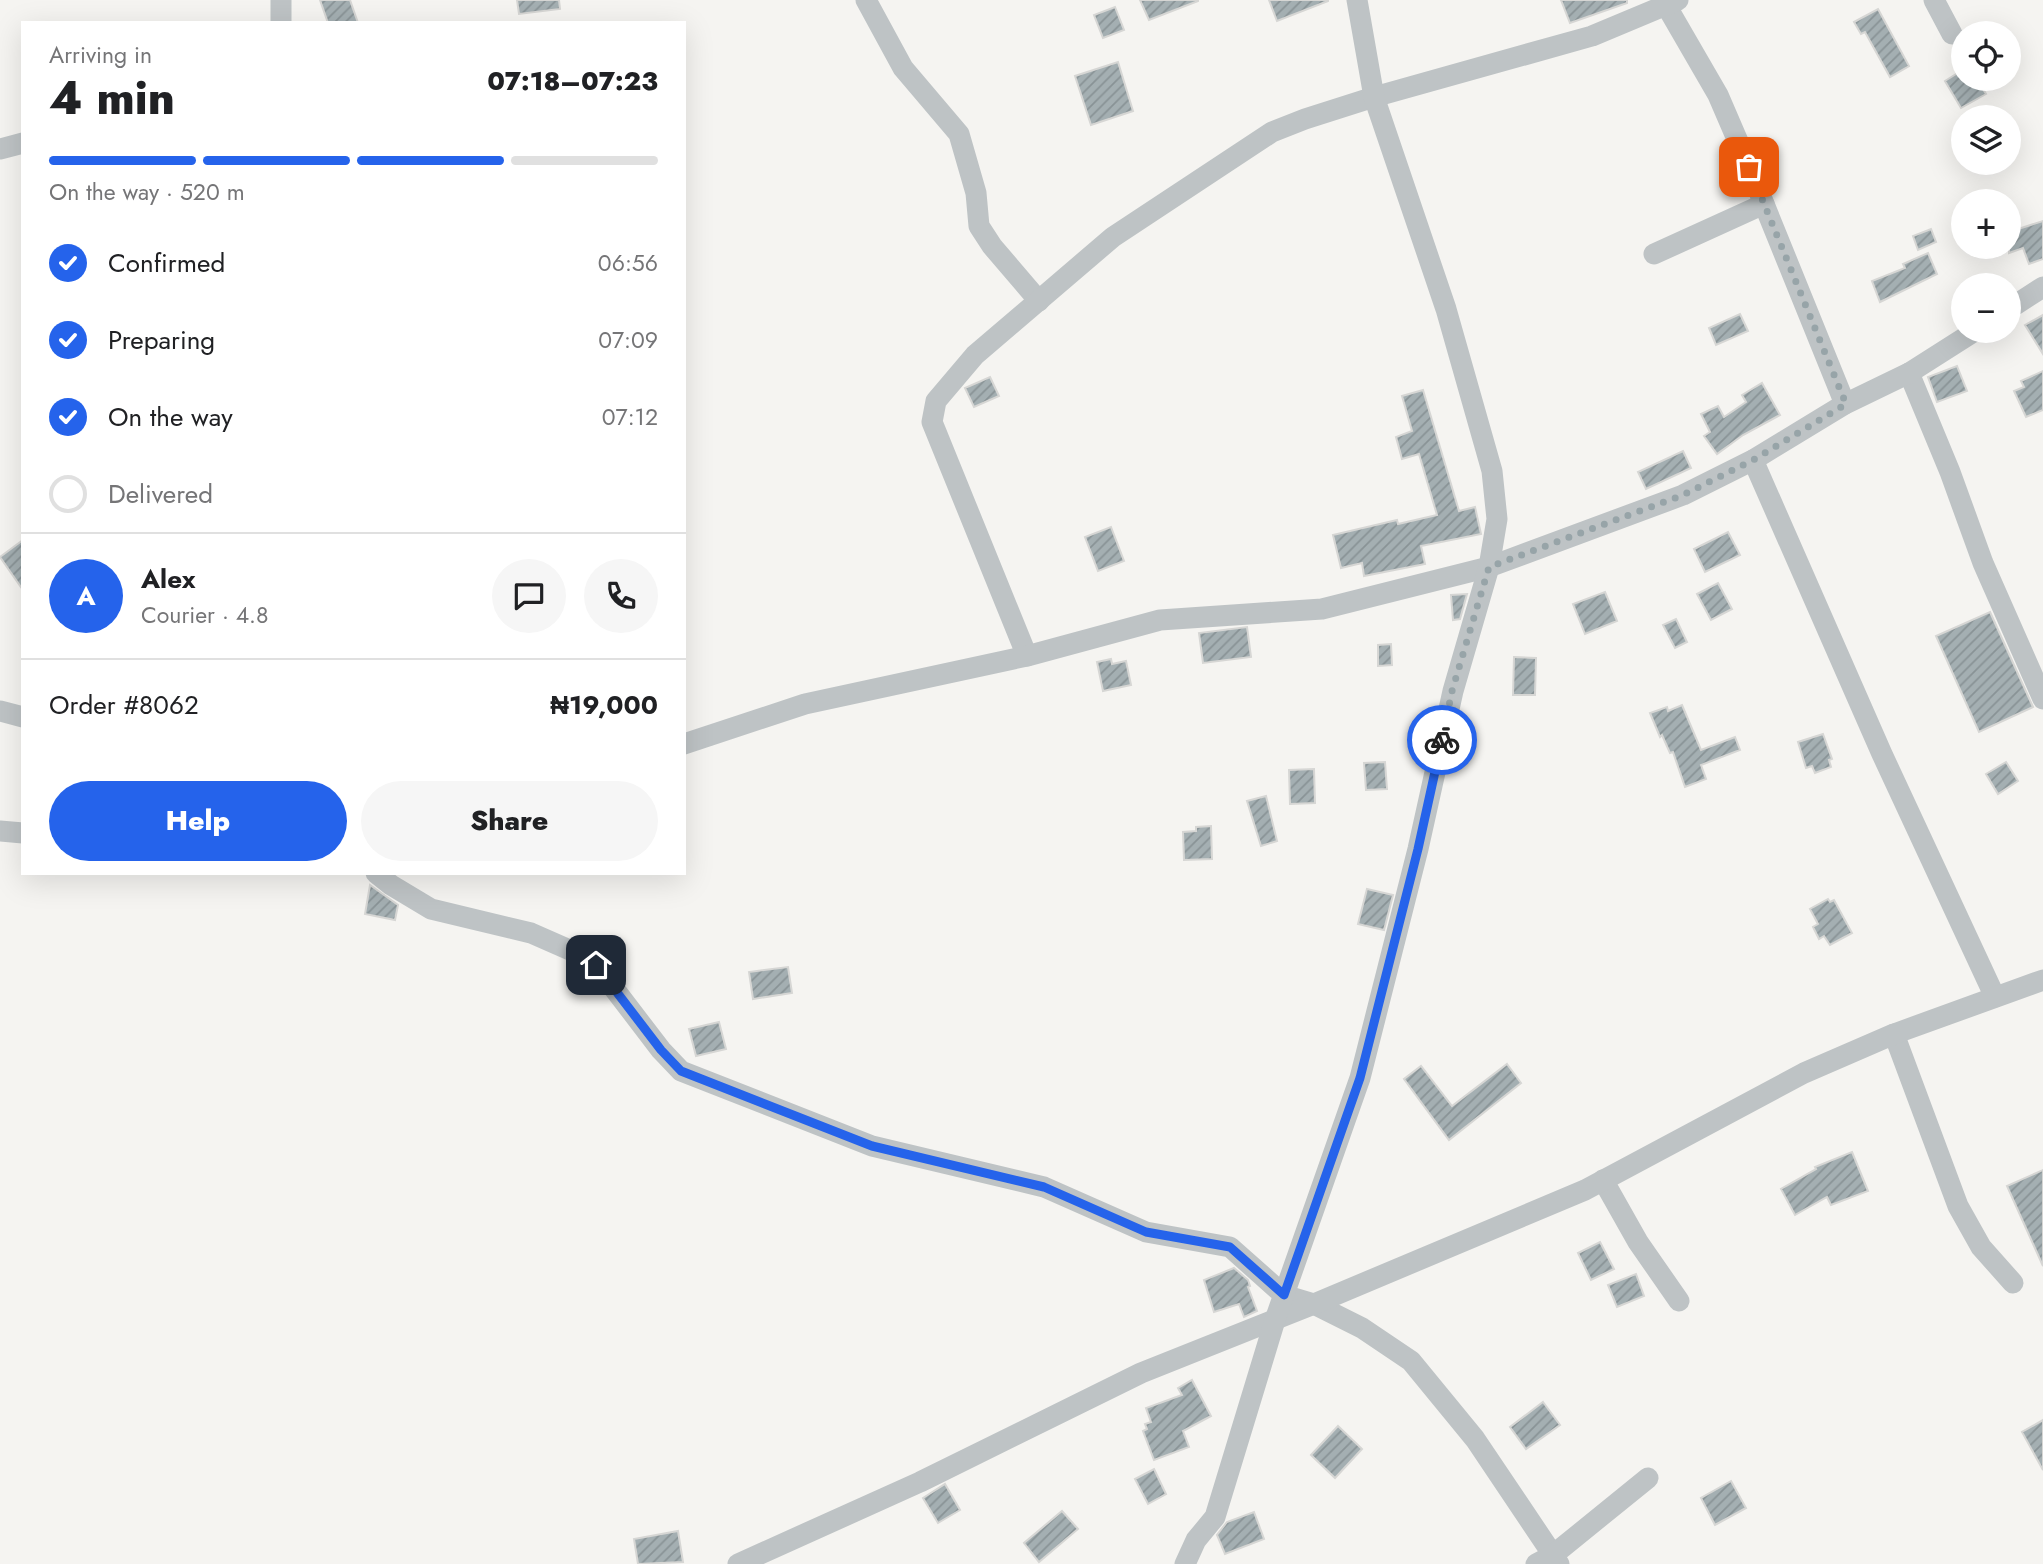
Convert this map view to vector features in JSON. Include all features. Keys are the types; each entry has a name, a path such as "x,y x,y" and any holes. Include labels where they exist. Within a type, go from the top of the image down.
{"street":[{"path":"281,0 281,21"},
{"path":"866,0 903,68 959,134 976,193 979,226 992,246 1039,301"},
{"path":"1185,1564 1196,1540 1215,1517 1275,1320 1360,1078 1418,849 1452,691 1489,567 1497,519 1492,471 1446,309 1374,97 1357,0"},
{"path":"1934,0 1951,32"},
{"path":"1027,656 932,422 936,401 975,355 1114,237 1272,132 1374,97 1592,36 1669,2 1718,95 1846,404"},
{"path":"0,149 21,144"},
{"path":"1654,254 1764,204"},
{"path":"2021,301 2043,287"},
{"path":"686,743 804,704 1027,656 1160,620 1322,609 1489,567 1683,495 1753,460 1846,404 1909,373 1956,343"},
{"path":"1909,373 1950,472 1983,563 2043,699"},
{"path":"1753,460 1881,754 1995,998"},
{"path":"0,710 21,716"},
{"path":"0,831 21,833"},
{"path":"379,875 431,909 531,933 596,965 661,1050 681,1071 872,1146 1044,1187 1146,1232 1230,1247 1284,1295 1314,1304 1362,1328 1411,1362 1475,1439 1549,1561 1648,1478"},
{"path":"738,1564 920,1482 1141,1373 1314,1304 1585,1190 1804,1073 1894,1034 2043,980"},
{"path":"1894,1034 1958,1206 1981,1247 2013,1283"},
{"path":"1603,1180 1638,1242 1679,1301"},
{"path":"1355,1287 1362,1328"}],"building":[{"path":"320,0 350,0 357,21 327,21"},
{"path":"517,0 559,0 560,9 519,14"},
{"path":"1140,0 1198,0 1198,1 1149,20"},
{"path":"1269,0 1328,0 1328,1 1277,21"},
{"path":"1561,0 1627,0 1627,3 1570,23"},
{"path":"1115,7 1124,30 1103,38 1094,15"},
{"path":"1878,9 1909,66 1890,77 1865,32 1861,34 1854,22"},
{"path":"1118,62 1133,111 1091,125 1075,76"},
{"path":"1951,77 1951,91 1984,91 1986,94 1966,105 1959,105 1945,81"},
{"path":"2043,221 2043,259 2029,264 2023,248 2021,249 2021,228"},
{"path":"1931,229 1936,242 1918,250 1913,236"},
{"path":"1928,253 1937,274 1880,302 1872,281 1905,268 1903,264"},
{"path":"1740,314 1748,331 1716,345 1709,328"},
{"path":"2043,315 2043,354 2025,325"},
{"path":"1957,366 1967,391 1937,402 1928,377"},
{"path":"2043,371 2043,410 2026,417 2014,391 2024,387 2021,381"},
{"path":"990,377 999,396 974,407 965,388"},
{"path":"1762,383 1780,415 1743,435 1717,454 1704,436 1710,432 1701,414 1718,406 1724,417 1746,402 1742,395"},
{"path":"1423,390 1459,511 1475,507 1481,534 1421,546 1425,564 1364,576 1362,563 1341,568 1333,535 1397,520 1398,524 1437,515 1419,454 1402,459 1396,437 1412,431 1402,396"},
{"path":"1683,451 1691,468 1646,489 1638,472"},
{"path":"1111,527 1124,561 1098,571 1085,537"},
{"path":"1728,532 1740,555 1705,572 1694,549"},
{"path":"21,541 21,587 0,557"},
{"path":"1718,583 1732,609 1711,620 1697,594"},
{"path":"1605,592 1617,621 1585,634 1573,604"},
{"path":"1467,594 1460,619 1453,620 1451,595"},
{"path":"1990,612 2033,707 1979,732 1936,636"},
{"path":"1676,619 1687,642 1675,648 1663,625"},
{"path":"1247,627 1251,657 1203,663 1199,633"},
{"path":"1391,644 1392,665 1378,666 1378,645"},
{"path":"1514,657 1536,658 1535,695 1513,695"},
{"path":"1111,659 1112,664 1126,661 1131,685 1103,691 1097,662"},
{"path":"1682,705 1701,750 1735,737 1740,750 1701,765 1706,779 1685,787 1673,752 1670,753 1662,735 1660,737 1650,713 1667,707 1668,711"},
{"path":"1823,734 1832,759 1829,760 1831,767 1815,773 1812,766 1806,768 1798,742"},
{"path":"1385,762 1387,789 1366,790 1364,763"},
{"path":"2006,762 2018,781 1998,794 1986,774"},
{"path":"1314,769 1315,803 1290,804 1289,770"},
{"path":"1266,796 1277,841 1261,846 1247,801"},
{"path":"1211,826 1212,859 1184,860 1183,832 1196,831 1196,827"},
{"path":"370,885 398,905 395,920 365,914"},
{"path":"1367,889 1393,895 1384,930 1358,924"},
{"path":"1828,899 1830,902 1834,900 1852,933 1830,945 1824,936 1819,939 1813,927 1818,924 1810,909"},
{"path":"788,967 792,993 753,999 749,972"},
{"path":"719,1022 726,1049 696,1056 689,1029"},
{"path":"1507,1064 1521,1083 1449,1140 1404,1079 1421,1066 1452,1106"},
{"path":"1852,1152 1868,1191 1831,1205 1827,1197 1795,1215 1781,1189 1816,1169 1815,1167"},
{"path":"2043,1170 2043,1266 2007,1186"},
{"path":"1600,1242 1614,1269 1591,1280 1578,1253"},
{"path":"1234,1268 1248,1280 1257,1311 1244,1317 1239,1304 1214,1312 1204,1280"},
{"path":"1636,1274 1644,1296 1617,1307 1608,1285"},
{"path":"1192,1380 1211,1416 1183,1431 1189,1447 1154,1460 1143,1431 1147,1429 1145,1424 1151,1422 1146,1408 1182,1395 1178,1388"},
{"path":"1543,1402 1560,1425 1526,1449 1510,1427"},
{"path":"2043,1420 2043,1470 2022,1432"},
{"path":"1338,1426 1362,1449 1335,1478 1311,1455"},
{"path":"1154,1469 1166,1494 1148,1504 1135,1479"},
{"path":"1731,1481 1746,1508 1715,1525 1701,1498"},
{"path":"945,1484 960,1510 938,1523 923,1498"},
{"path":"1062,1511 1078,1529 1039,1562 1024,1543"},
{"path":"1254,1512 1264,1539 1225,1554 1217,1535 1227,1522"},
{"path":"678,1531 683,1562 638,1564 634,1539"}],"way so far":[{"path":"1442,740 1452,691 1489,567 1683,495 1753,460 1846,404 1749,167"}],"route":[{"path":"596,965 661,1050 681,1071 872,1146 1044,1187 1146,1232 1230,1247 1284,1295 1360,1078 1418,849 1442,740"}]}
